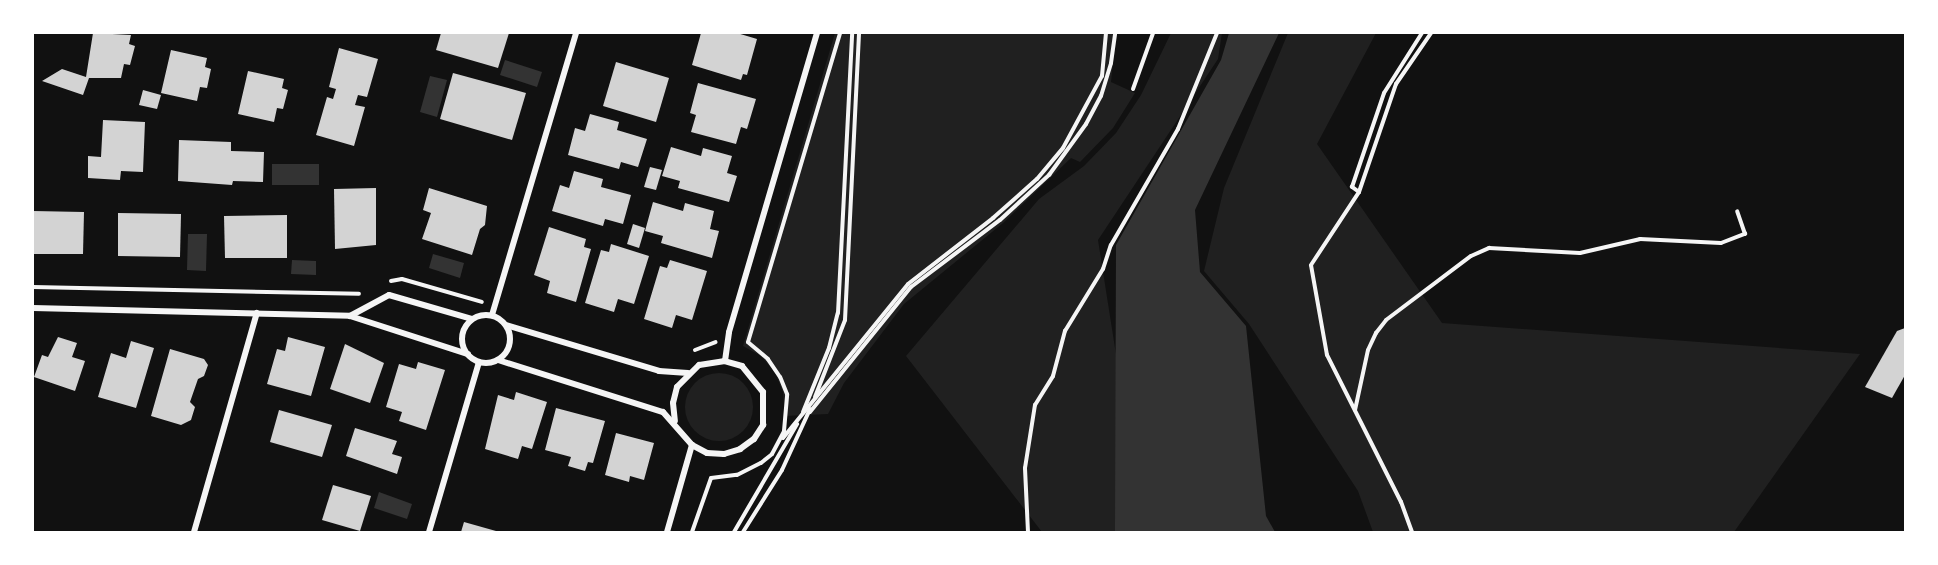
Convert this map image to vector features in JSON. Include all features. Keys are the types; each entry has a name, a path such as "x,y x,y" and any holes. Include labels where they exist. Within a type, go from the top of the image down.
{"street":[{"path":"492,315 576,33"},
{"path":"725,361 729,333 817,33"},
{"path":"350,316 382,297 397,295 472,319 492,315 506,325 659,371 688,373"},
{"path":"33,308 350,316 468,354 479,362 498,360 649,406 675,421 692,445 707,453 724,454 753,439 763,425 763,392 755,377 742,366 725,361 699,365 688,373 677,387 673,404 675,421"},
{"path":"194,532 257,313"},
{"path":"468,354 463,347 463,332 472,319"},
{"path":"498,360 511,340 506,325"},
{"path":"429,532 479,362"},
{"path":"667,532 692,445"}],"path":[{"path":"748,342 840,33"},
{"path":"735,532 800,418 829,348 838,313 852,33"},
{"path":"743,532 773,486 813,402 845,321 859,33"},
{"path":"692,532 711,478 750,470 772,454 908,284 993,218 1037,179 1063,148 1102,76 1106,33"},
{"path":"807,415 911,287 1000,220 1049,175 1086,124 1101,96 1111,63 1115,33"},
{"path":"1133,89 1153,33"},
{"path":"1028,532 1024,468 1035,405 1053,376 1065,331 1178,129 1217,33"},
{"path":"1359,192 1352,187 1384,93 1422,33"},
{"path":"1412,532 1401,502 1327,355 1311,265 1359,192 1396,84 1431,33"},
{"path":"1354,411 1368,350 1376,333 1386,320 1471,256 1489,248 1580,253 1640,239 1721,243 1744,234 1737,211"},
{"path":"741,341 748,342 776,368 787,394 788,418 779,443"}],"shaded area":[{"path":"835,33 1116,33 1111,82 1135,93 1113,128 1080,162 1071,158 1003,223 904,304 844,383 828,414 785,416 783,392 775,372 761,356 743,346"},
{"path":"1171,33 1222,33 1218,59 1098,240 1144,532 1042,532 906,356 1039,199 1084,166 1116,133 1141,95"},
{"path":"1229,33 1279,33 1195,210 1200,272 1246,326 1266,516 1275,532 1115,532 1116,245 1221,60"},
{"path":"1288,33 1376,33 1317,144 1442,323 1860,354 1734,532 1373,532 1358,491 1249,324 1204,271 1224,188"},
{"path":"505,60 542,72 537,87 500,75"},
{"path":"430,76 447,80 437,117 420,112"},
{"path":"272,164 319,164 319,185 272,185"},
{"path":"188,234 207,234 206,271 187,270"},
{"path":"433,254 464,263 460,278 429,268"},
{"path":"292,260 316,261 316,275 291,274"},
{"path":"719,373 732,376 743,383 750,394 753,407 750,420 743,431 732,438 719,441 706,438 695,431 688,420 685,407 688,394 695,383 706,376"},
{"path":"379,492 412,504 407,519 374,508"}],"building":[{"path":"93,33 131,35 129,44 135,46 130,65 124,64 121,78 89,78 83,95 42,81 62,69 86,77"},
{"path":"441,33 509,33 498,68 436,50"},
{"path":"701,33 737,33 757,39 747,75 743,74 741,80 692,65"},
{"path":"339,48 378,59 367,97 358,95 355,105 365,107 354,146 316,135 327,97 333,99 336,89 329,87"},
{"path":"171,50 207,58 205,67 211,69 207,88 200,87 197,101 161,93"},
{"path":"616,62 669,78 656,122 603,106"},
{"path":"248,71 284,79 282,88 288,90 283,109 277,108 274,122 238,114"},
{"path":"453,73 526,93 512,140 440,119"},
{"path":"698,83 756,99 747,129 741,127 736,144 691,132 696,115 690,113"},
{"path":"143,90 161,95 157,109 139,105"},
{"path":"590,114 619,122 617,130 647,139 638,167 621,162 619,169 568,155 575,128 585,131"},
{"path":"103,120 145,122 143,172 121,171 120,180 88,178 88,156 101,157"},
{"path":"179,140 231,142 231,151 264,152 263,182 233,181 232,185 178,181"},
{"path":"671,147 701,156 703,148 732,156 727,173 737,176 729,202 678,188 680,181 662,176"},
{"path":"650,167 662,170 656,190 644,187"},
{"path":"574,171 603,179 601,187 631,195 623,224 605,219 603,226 552,211 560,185 569,188"},
{"path":"376,188 376,245 335,249 334,189"},
{"path":"429,188 487,206 485,225 480,229 472,255 422,239 431,213 423,210"},
{"path":"653,202 683,211 685,203 714,211 710,229 719,231 712,258 661,243 663,236 645,231"},
{"path":"33,211 84,212 83,254 33,254"},
{"path":"118,213 181,214 180,257 118,256"},
{"path":"287,215 287,258 225,258 224,216"},
{"path":"633,224 645,228 639,248 627,244"},
{"path":"549,227 586,239 584,247 591,249 576,302 547,293 550,281 534,275"},
{"path":"611,244 649,256 634,304 618,299 614,312 585,303 601,250 609,252"},
{"path":"670,260 707,271 692,320 676,315 672,328 644,319 660,266 667,268"},
{"path":"1905,328 1905,375 1892,398 1865,387 1897,331"},
{"path":"58,337 77,343 72,357 85,361 75,391 34,377 42,355 48,357"},
{"path":"288,337 325,347 311,396 267,384 277,349 285,351"},
{"path":"131,341 154,348 136,408 98,397 111,353 126,358"},
{"path":"345,344 384,363 370,403 330,389"},
{"path":"170,349 204,359 208,365 204,376 198,379 190,402 195,407 191,420 181,425 151,416"},
{"path":"418,362 445,370 426,430 399,421 402,412 386,407 399,364 416,369"},
{"path":"516,392 547,402 532,449 522,446 518,459 485,449 498,395 514,400"},
{"path":"556,408 605,421 593,463 588,462 585,471 568,466 571,457 545,450"},
{"path":"279,410 332,425 322,457 270,442"},
{"path":"355,428 397,441 392,454 402,457 397,474 346,456"},
{"path":"616,433 654,443 644,480 630,476 629,482 605,475"},
{"path":"333,485 371,496 360,531 322,520"},
{"path":"464,522 496,531 496,532 461,532"}]}
